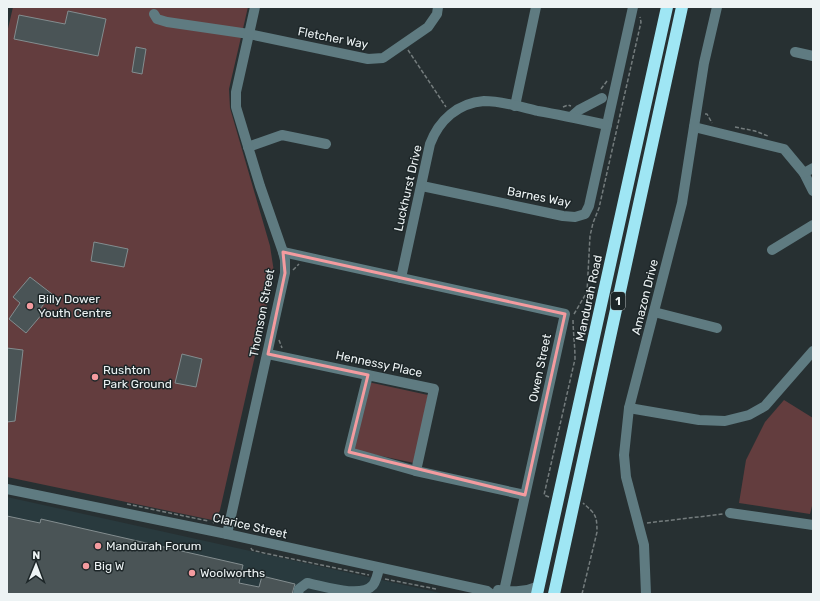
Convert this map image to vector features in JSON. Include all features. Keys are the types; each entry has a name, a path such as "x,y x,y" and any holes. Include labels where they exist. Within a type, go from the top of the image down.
{"highway":[{"name":"Mandurah Road","path":"538,590 667,7"},
{"name":"1","path":"554,594 682,7"}],"street":[{"name":"Thomson Street","path":"227,534 285,273 285,260 283,252 238,115 236,92 255,7"},
{"name":"Fletcher Way","path":"154,14 157,19 167,22 249,34 368,59 383,58 428,27 437,14 438,7"},
{"path":"515,106 536,7"},
{"path":"607,125 633,7"},
{"name":"Amazon Drive","path":"648,593 644,545 640,524 626,477 624,455 629,408 682,203 704,63 716,7"},
{"path":"795,52 813,56"},
{"path":"571,117 600,95"},
{"name":"Luckhurst Drive","path":"401,278 430,144 434,133 440,124 450,114 458,109 480,102 495,102 607,125"},
{"name":"Barnes Way","path":"422,186 575,218 585,214 589,206 607,125"},
{"path":"694,127 784,149 809,170 813,191"},
{"path":"248,147 282,135 326,144"},
{"path":"772,250 813,225"},
{"path":"283,252 401,278"},
{"name":"Owen Street","path":"401,278 565,314 504,591"},
{"path":"654,312 717,328"},
{"path":"629,408 699,420 725,421 749,415 766,406 813,351"},
{"name":"Hennessy Place","path":"268,354 434,389 416,471"},
{"path":"368,375 349,452 416,471 525,495"},
{"name":"Clarice Street","path":"7,489 227,534 489,593 496,590 514,592 538,590"},
{"path":"730,513 813,525"},
{"path":"298,594 299,589 307,583 356,592 367,590 374,584 379,568"}],"path":[{"path":"404,43 450,114"},
{"path":"600,95 615,68 630,72"},
{"path":"559,109 568,105 574,106"},
{"path":"640,524 730,513"}],"highlighted area":[{"path":"283,252 565,314 525,495 349,452 368,375 268,354 285,273"}],"shaded area":[{"path":"13,7 248,7 229,89 230,108 270,246 274,272 220,510 217,518 212,520 7,477 7,33"},
{"path":"368,382 428,395 414,463 353,450"},
{"path":"784,400 813,418 813,502 810,514 739,503 746,460 765,422"},
{"path":"7,497 445,594 7,594"}],"building":[{"path":"68,11 106,19 98,56 14,39 19,15 65,24"},
{"path":"136,47 146,49 142,74 132,72"},
{"path":"94,242 128,249 124,267 91,261"},
{"name":"Billy Dower Youth Centre","path":"30,277 52,294 40,309 43,313 26,333 9,319 20,303 13,297"},
{"path":"7,348 23,350 15,421 7,422"},
{"path":"182,354 202,359 196,387 175,383"},
{"name":"Mandurah Forum","path":"7,516 40,523 41,519 243,565 239,583 259,587 262,576 295,584 292,594 7,594"}],"place":[{"name":"Billy Dower Youth Centre","path":"30,306"},
{"name":"Rushton Park Ground","path":"95,377"},
{"name":"Mandurah Forum","path":"98,546"},
{"name":"Big W","path":"86,566"},
{"name":"Woolworths","path":"192,573"}]}
